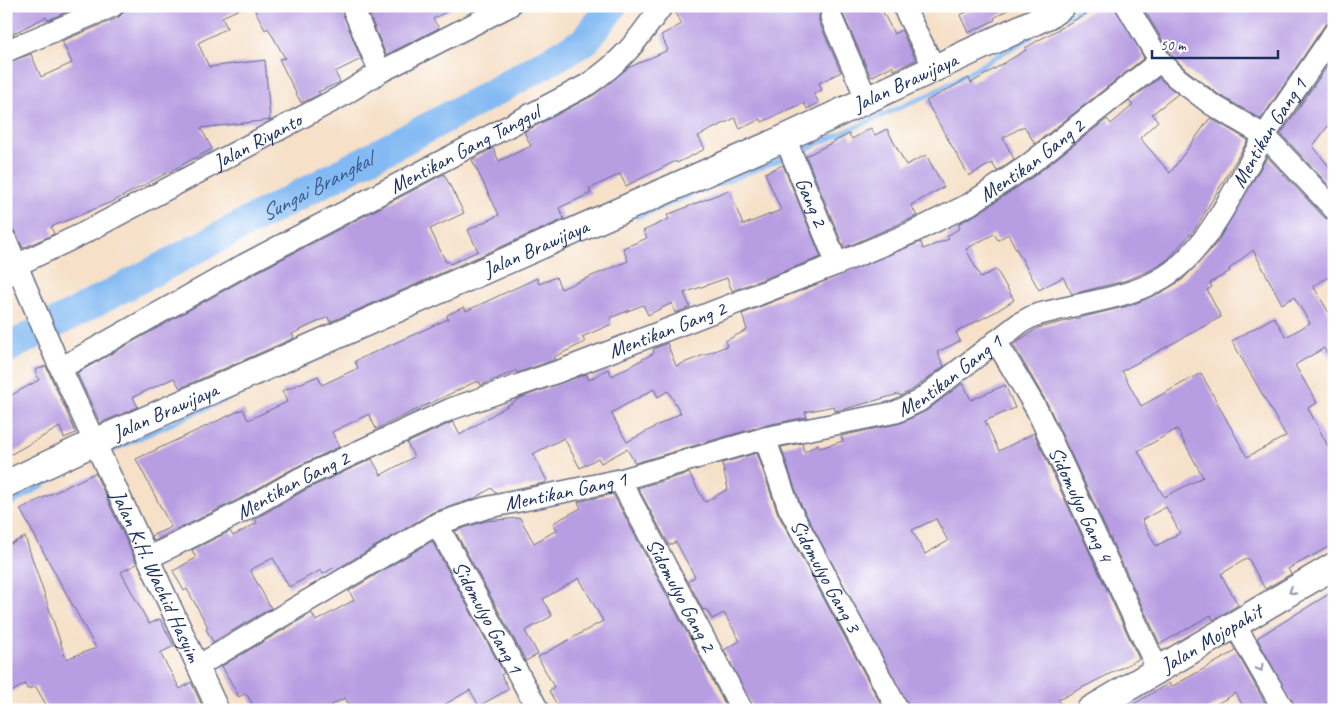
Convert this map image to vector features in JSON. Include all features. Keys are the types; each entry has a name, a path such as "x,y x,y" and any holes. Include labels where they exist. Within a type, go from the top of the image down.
{"main road":[{"name":"Jalan Brawijaya","path":"6,484 95,442 791,152 868,100 1051,14 1062,6"},
{"name":"Jalan Mojopahit","path":"1090,710 1236,626 1334,566"}],"street":[{"path":"6,51 112,6"},
{"path":"352,6 380,72"},
{"name":"Jalan Riyanto","path":"12,270 340,97 380,72 508,6"},
{"name":"Mentikan Gang Tanggul","path":"58,362 586,85 613,67 631,50 662,6"},
{"path":"903,6 934,68"},
{"path":"1127,6 1160,60 1177,78 1210,104 1265,136 1334,209"},
{"path":"831,17 868,100"},
{"name":"Mentikan Gang 1","path":"198,666 437,524 485,508 620,480 765,438 896,412 919,400 1020,323 1033,316 1138,290 1158,281 1177,269 1204,239 1265,136 1334,33"},
{"name":"Mentikan Gang 2","path":"148,558 245,510 299,479 451,409 560,371 837,264 911,233 970,204 1027,166 1160,60"},
{"name":"Gang 2","path":"791,152 837,264"},
{"name":"Jalan K.H. Wachid Hasyim","path":"6,240 12,270 28,294 218,710"},
{"name":"Sidomulyo Gang 4","path":"996,341 1040,417 1158,670"},
{"name":"Sidomulyo Gang 3","path":"765,438 789,508 898,710"},
{"name":"Sidomulyo Gang 2","path":"620,480 742,710"},
{"name":"Sidomulyo Gang 1","path":"437,524 538,710"},
{"path":"1236,626 1284,710"}],"building":[{"path":"6,6 80,6 48,20 46,17 6,37"},
{"path":"125,6 246,6 222,17 227,28 198,43 209,67 265,60 270,120 201,128 212,149 114,201 51,227 54,234 23,248 14,230 6,228 6,63 31,54 41,77 72,63 62,41 118,18 123,13"},
{"path":"253,6 340,6 361,59 335,72 340,82 318,92 320,94 301,103 279,59 285,58 268,28 265,30"},
{"path":"366,6 457,6 433,19 439,28 386,55"},
{"path":"674,6 825,6 819,15 819,22 841,72 819,83 822,90 814,94 819,103 807,109 804,103 762,122 761,119 740,129 735,118 698,136 705,149 677,163 676,161 626,186 620,174 589,189 591,193 559,208 564,219 330,322 328,317 292,334 294,338 180,388 174,378 133,397 138,407 100,423 77,373 250,276 444,174 464,213 430,229 446,262 448,261 450,264 478,251 468,230 499,215 472,160 493,148 499,161 531,146 524,132 594,95 628,68 668,50 661,35 682,24 674,10"},
{"path":"837,6 880,6 894,34 901,30 916,60 894,70 892,66 871,77 842,12"},
{"path":"980,6 1014,6 994,18 995,20 968,33 960,15"},
{"path":"1100,6 1115,6 1144,58 1035,144 1024,126 1003,138 1014,159 997,171 992,163 969,176 926,101 969,78 971,83 1026,50 1025,48"},
{"path":"1142,6 1334,6 1334,21 1324,26 1261,119 1218,94 1185,69 1170,53"},
{"path":"1334,56 1334,118 1313,146 1334,173 1334,191 1281,134"},
{"path":"1159,78 1178,94 1152,114 1158,121 1140,138 1170,173 1210,118 1248,140 1195,229 1167,260 1151,270 1124,281 1072,294 1063,277 1039,290 1008,234 998,240 994,234 966,249 981,278 996,269 1014,300 956,332 960,341 937,352 944,366 912,390 900,396 899,394 835,411 834,406 805,412 807,417 762,426 635,463 627,449 601,463 598,458 580,468 564,438 533,454 547,481 544,483 495,493 492,488 473,499 433,512 337,569 335,567 323,574 321,570 289,587 273,558 250,570 271,608 213,642 206,629 208,627 187,589 184,591 173,571 196,558 192,550 230,531 233,536 257,523 255,519 305,490 372,459 381,475 414,457 407,443 453,422 460,435 520,398 586,374 589,380 608,369 612,376 654,353 653,349 667,343 676,366 727,346 725,341 747,330 742,314 921,242 923,249 949,239 947,236 960,228 958,224 977,214 1034,176 1107,119 1111,124 1133,105 1129,101","holes":["654,389 658,397 668,391 681,413 627,442 611,413"]},
{"path":"871,128 875,135 887,129 906,165 926,155 944,187 911,205 917,216 844,248 806,156 849,134 852,139"},
{"path":"1267,157 1325,218 1334,221 1334,274 1313,286 1334,321 1334,365 1324,348 1295,365 1317,403 1308,408 1329,448 1334,445 1334,544 1288,569 1291,574 1265,589 1248,558 1221,574 1238,605 1213,620 1211,615 1160,644 1048,405 1013,344 1038,328 1132,305 1162,292 1182,280 1216,244","holes":["1253,250 1282,304 1294,297 1310,323 1286,337 1274,317 1232,341 1286,436 1247,457 1201,373 1141,406 1122,371 1221,317 1207,290 1212,287 1210,283 1230,271 1229,269","1177,429 1203,477 1164,497 1138,451","1166,507 1180,533 1156,546 1142,520"]},
{"path":"783,165 821,257 732,291 727,278 684,293 690,307 675,313 672,303 648,315 643,305 610,318 612,324 582,337 585,342 554,357 556,359 517,373 516,371 481,385 479,382 475,382 376,429 369,414 332,432 339,447 294,468 239,499 154,541 151,536 171,527 136,459 243,409 248,420 287,402 282,391 318,376 322,385 358,368 355,361 448,319 447,315 464,307 466,311 537,278 539,284 556,277 561,289 628,261 623,248 647,238 643,231 669,219 667,215 729,190 743,225 781,210 765,173"},
{"path":"46,366 76,433 64,438 60,427 6,457 6,398 39,380 35,370"},
{"path":"963,383 971,400 1005,385 1015,408 985,421 999,451 1034,433 1139,659 1058,700 1062,706 1054,710 910,710 800,503 781,447 802,443 804,452 818,444 820,448 843,441 841,436 901,423 926,411","holes":["936,519 948,541 925,554 912,530"]},
{"path":"757,453 778,514 884,710 770,710 767,705 754,710 724,650 740,641 724,613 712,619 706,609 703,610 688,581 695,577 676,542 669,545 638,488 689,473 705,502 728,489 722,463"},
{"path":"95,473 137,564 121,572 149,624 160,619 174,646 160,653 180,689 191,682 204,710 49,710 36,687 27,689 25,684 6,695 6,546 25,537 66,659 96,648 20,509"},
{"path":"613,494 728,710 560,710 549,691 554,687 538,657 603,621 579,578 543,599 552,616 525,631 538,654 526,661 455,531 486,521 520,518 534,543 557,530 553,523 581,508 578,502"},
{"path":"432,541 504,673 501,675 509,689 479,706 470,690 435,710 352,710 345,698 323,710 256,710 246,693 239,697 222,666 312,613 316,621 354,600 349,591"},
{"path":"1334,591 1334,710 1296,710 1257,638"},
{"path":"1236,651 1269,710 1245,710 1236,693 1206,710 1124,710 1169,683 1171,687"}],"waterway":[{"name":"Sungai Brangkal","path":"6,349 480,100 585,41 612,6"},
{"path":"1067,17 1085,6"},
{"path":"797,153 933,93 1031,37"},
{"path":"637,217 787,157"},
{"path":"106,453 329,353"},
{"path":"6,507 66,471 93,459"}]}
